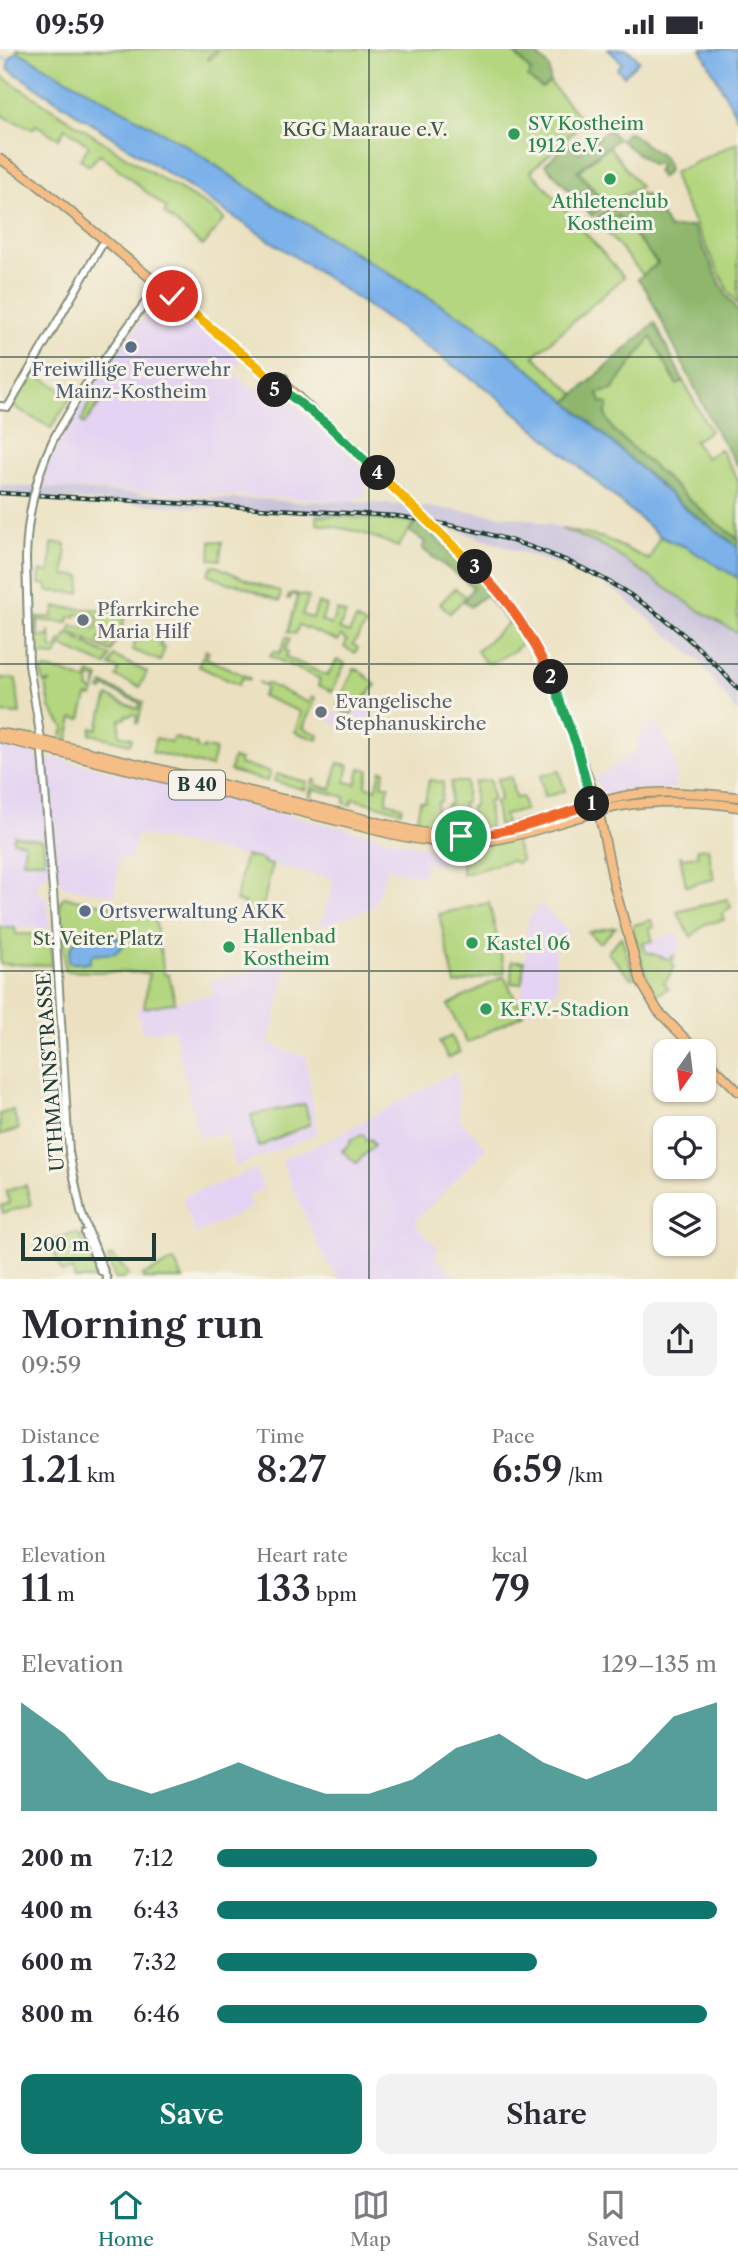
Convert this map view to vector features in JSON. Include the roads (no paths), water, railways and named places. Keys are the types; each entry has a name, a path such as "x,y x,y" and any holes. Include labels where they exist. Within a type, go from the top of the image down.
{"main road":[{"path":"0,159 27,177 274,379 274,389 285,388 328,425 497,589 529,632 559,696 596,807 641,982 664,1018 685,1039"},
{"name":"B 40","path":"0,736 441,836 493,833 596,807 646,798 738,797"},
{"name":"B 40","path":"646,798 738,807"},
{"path":"716,1069 738,1091"}],"street":[{"path":"4,406 104,241"},
{"name":"UTHMANNSTRASSE","path":"106,1279 86,1235 68,1139 41,744 29,665 26,558 34,496 55,436 77,399 158,285"}],"water":[{"path":"608,49 627,49 639,60 624,76 617,69 622,63"},
{"path":"701,49 738,49 738,119"},
{"path":"17,51 187,146 270,202 475,325 545,382 687,510 738,547 738,578 684,546 660,536 494,394 330,280 7,68 9,60"},
{"path":"99,932 115,936 124,945 115,953 92,955 89,963 69,963 70,950 76,941"}],"waterway":[{"path":"0,57 9,60"}],"railway":[{"path":"0,493 396,516 495,536 584,569 625,591 664,618 702,651 738,689"}],"place":[{"name":"SV Kostheim 1912 e.V.","path":"514,134"},
{"name":"Athletenclub Kostheim","path":"610,179"},
{"name":"Freiwillige Feuerwehr Mainz-Kostheim","path":"131,347"},
{"name":"Pfarrkirche Maria Hilf","path":"83,620"},
{"name":"Evangelische Stephanuskirche","path":"321,712"},
{"name":"Ortsverwaltung AKK","path":"85,911"},
{"name":"Kastel 06","path":"472,943"},
{"name":"Hallenbad Kostheim","path":"229,947"},
{"name":"K.F.V.-Stadion","path":"486,1009"}],"park label":[{"name":"KGG Maaraue e.V.","path":"365,129"},
{"name":"St. Veiter Platz","path":"98,938"}]}
